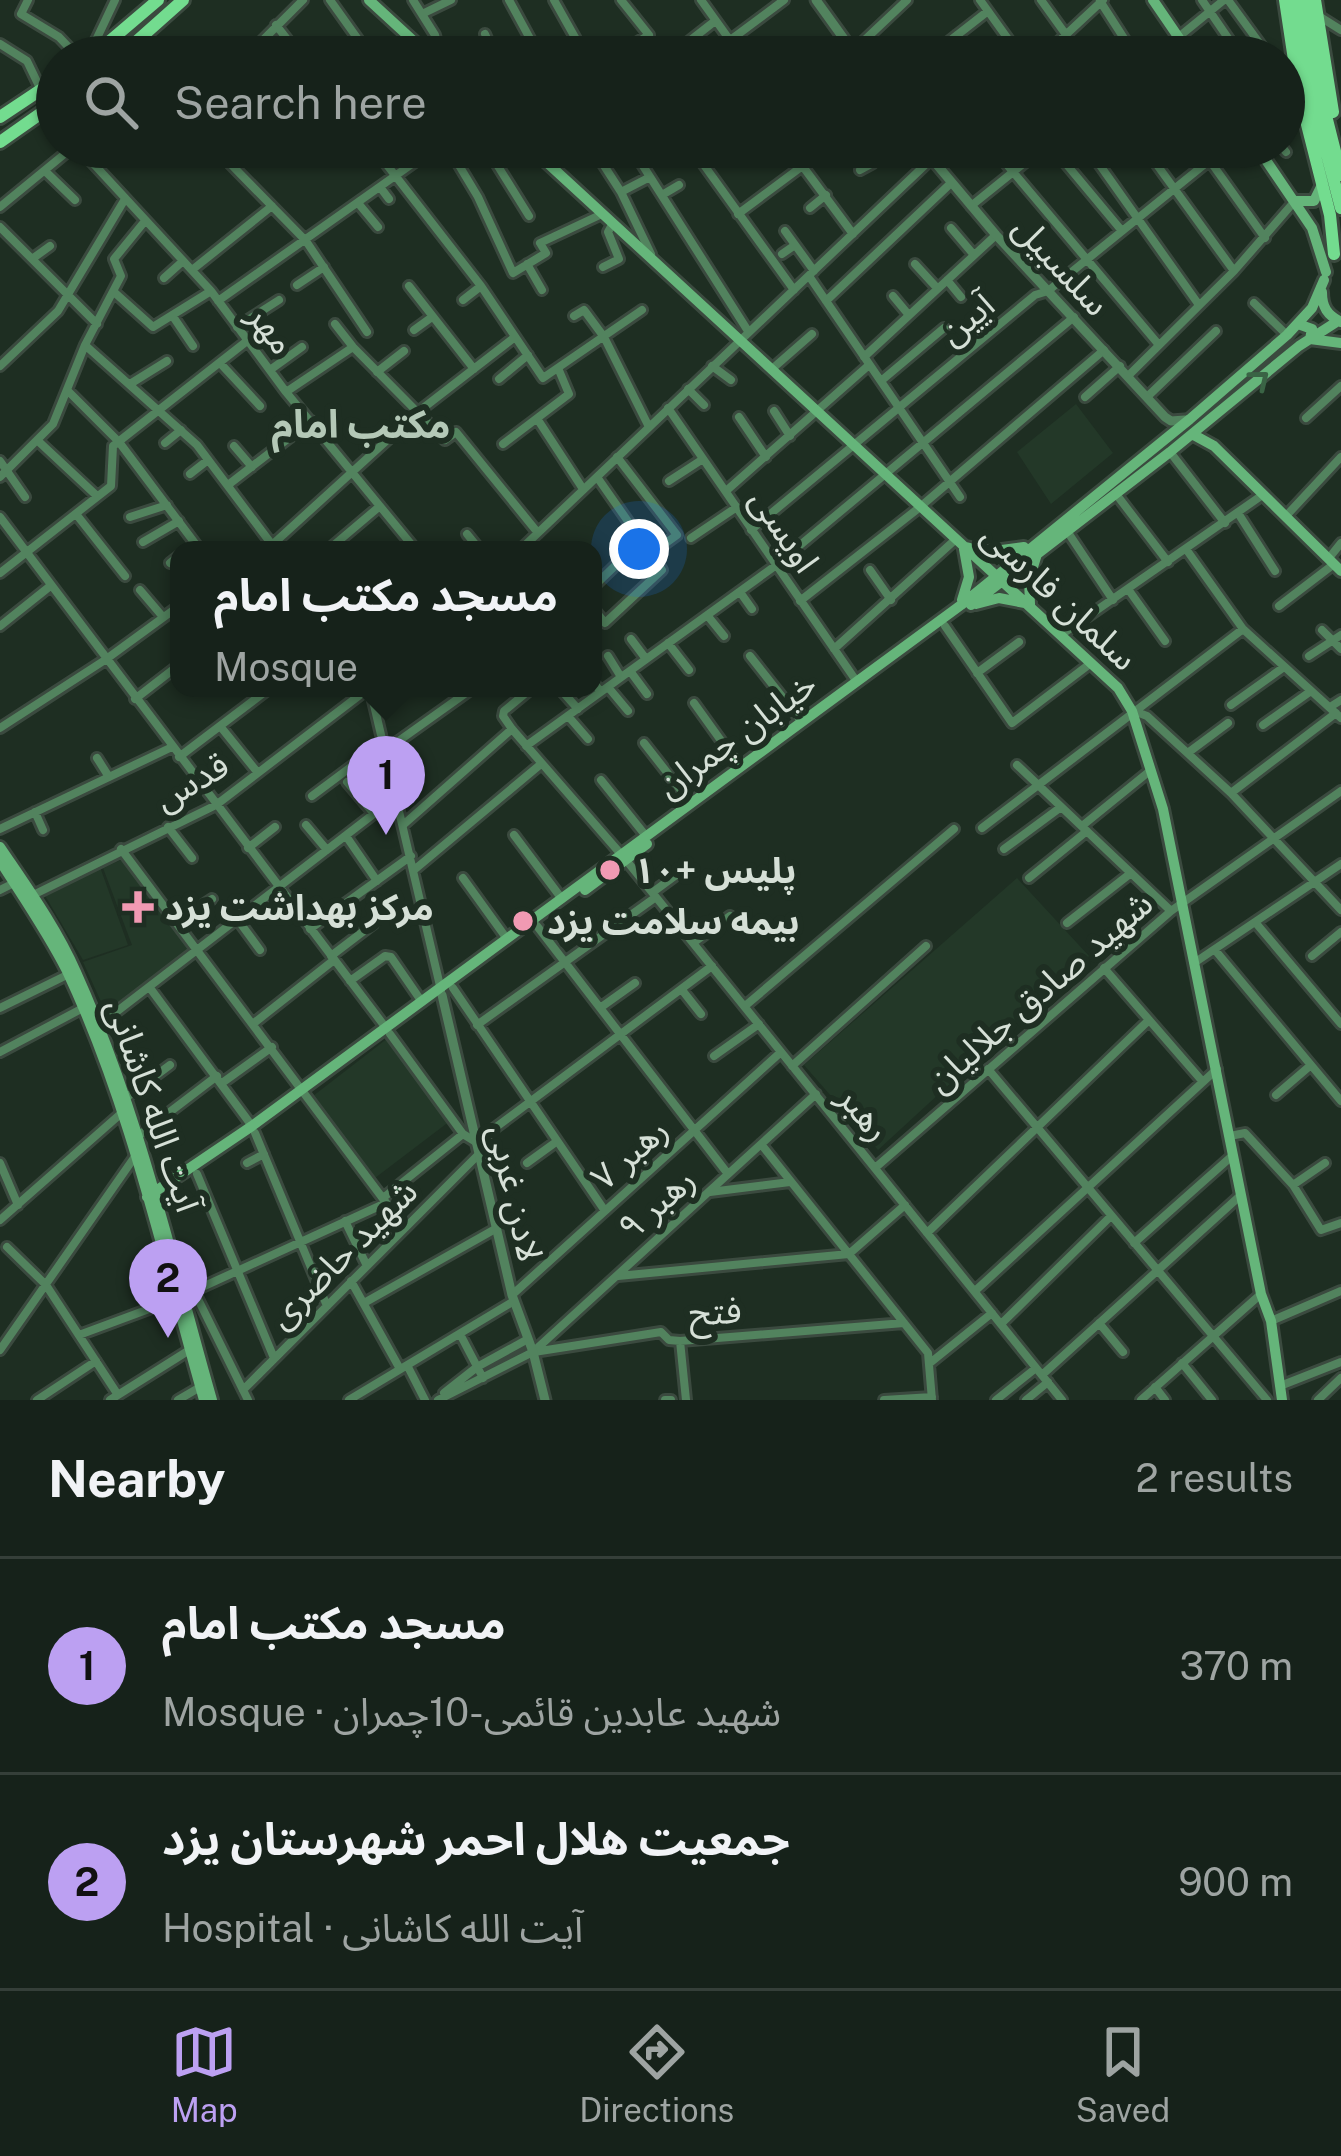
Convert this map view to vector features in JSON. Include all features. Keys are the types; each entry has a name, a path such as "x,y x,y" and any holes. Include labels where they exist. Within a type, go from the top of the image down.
{"main road":[{"path":"142,36 183,0"},
{"path":"369,0 408,36"},
{"path":"1153,0 1177,36"},
{"path":"1285,0 1291,36"},
{"path":"1300,0 1341,176"},
{"path":"1300,0 1303,36"},
{"path":"115,36 155,2"},
{"path":"155,2 148,14 160,20"},
{"path":"1316,7 1341,142"},
{"path":"130,24 142,29 142,36"},
{"path":"1305,62 1337,216 1337,250"},
{"path":"0,117 36,91"},
{"path":"0,142 36,116"},
{"path":"1305,116 1322,184 1337,216"},
{"name":"سلمان فارسی","path":"553,168 1030,604 1118,688 1132,711 1184,903 1261,1294 1271,1321 1280,1394"},
{"path":"1272,168 1312,228 1325,276 1322,303 1329,316 1340,321"},
{"path":"1295,201 1314,201 1322,184"},
{"name":"خیابان چمران","path":"156,1199 197,1174 536,926 646,836 963,607 1064,526 1298,324 1312,308 1337,250"},
{"name":"خیابان چمران","path":"1064,526 1116,494 1310,339 1340,321"},
{"path":"1298,324 1309,324 1310,339 1341,343"},
{"path":"1209,419 1214,446"},
{"path":"1192,434 1214,446 1335,564"},
{"path":"959,542 1002,552 1036,548 1030,604 999,598 963,607 970,577 959,542"},
{"name":"خیابان چمران","path":"388,1031 562,898 945,626 963,607"},
{"name":"آیت الله کاشانی","path":"0,847 17,881"},
{"name":"آیت الله کاشانی","path":"0,861 29,897 72,973 156,1199"},
{"name":"خیابان چمران","path":"156,1199 254,1130"},
{"name":"آیت الله کاشانی","path":"138,1154 184,1295 206,1393"},
{"path":"146,1170 166,1179 181,1177"}],"street":[{"path":"28,0 21,14 57,36"},
{"path":"99,36 115,0"},
{"path":"330,0 356,36"},
{"path":"413,0 436,36"},
{"path":"422,14 451,0"},
{"path":"554,0 574,36"},
{"path":"621,0 647,36"},
{"path":"701,0 726,36"},
{"path":"816,0 843,36"},
{"path":"868,36 907,0"},
{"path":"980,0 1006,36"},
{"path":"1041,0 1067,35 1101,1 1123,36"},
{"path":"1202,0 1227,36"},
{"path":"1179,36 1226,0 1254,36"},
{"path":"1274,0 1288,16"},
{"path":"514,1 530,36"},
{"path":"736,36 782,1"},
{"path":"266,36 296,2"},
{"path":"1316,7 1341,30"},
{"path":"957,35 988,11"},
{"path":"696,36 715,21"},
{"path":"276,26 284,36"},
{"path":"0,44 27,61 36,80"},
{"path":"1327,81 1341,91"},
{"path":"0,207 49,168"},
{"name":"مهر","path":"96,168 211,291 286,392 409,541"},
{"path":"235,168 306,241 367,332"},
{"path":"390,168 481,286 543,378 642,310"},
{"path":"218,301 407,168"},
{"path":"461,168 513,273 546,253 540,243 608,218 608,232 619,259 603,267"},
{"path":"499,168 529,216"},
{"path":"606,168 651,256"},
{"path":"644,168 748,331"},
{"path":"706,168 794,290"},
{"path":"738,215 803,168"},
{"path":"805,168 853,234"},
{"path":"860,170 864,168"},
{"path":"530,541 922,168"},
{"name":"سلسبیل","path":"938,168 1165,417"},
{"path":"1010,168 1159,345"},
{"path":"971,206 1019,168"},
{"path":"1066,168 1122,231"},
{"path":"1102,168 1199,305"},
{"path":"1158,168 1234,271"},
{"name":"آیین","path":"752,530 1035,295 1048,291 1199,168"},
{"path":"1215,168 1265,238"},
{"path":"45,171 76,200"},
{"path":"621,192 650,177"},
{"path":"826,301 951,183"},
{"path":"662,195 679,184"},
{"path":"380,187 389,199"},
{"path":"809,208 826,195"},
{"path":"1,362 58,311 125,199"},
{"path":"1129,376 1234,271 1295,201"},
{"path":"358,203 378,227"},
{"path":"192,270 272,206"},
{"path":"3,474 52,424 122,274 114,259 146,221"},
{"path":"0,227 97,323"},
{"path":"951,228 974,255"},
{"path":"784,231 960,497"},
{"path":"726,491 819,412 908,314 996,235"},
{"path":"782,254 795,245"},
{"path":"32,259 50,246"},
{"path":"164,278 183,261"},
{"path":"527,264 542,290"},
{"path":"915,264 937,288"},
{"path":"297,285 324,267"},
{"path":"947,280 961,297"},
{"path":"409,286 474,369"},
{"path":"463,300 481,286"},
{"path":"114,292 152,327 211,291"},
{"path":"893,296 908,314"},
{"path":"237,327 279,300"},
{"path":"1254,303 1287,334"},
{"path":"574,316 584,310 604,338 649,427"},
{"path":"172,315 193,346"},
{"path":"414,330 432,317"},
{"path":"602,691 775,566 1074,317"},
{"path":"334,324 445,440 457,432 538,533"},
{"path":"881,382 944,328"},
{"path":"1148,397 1216,331"},
{"path":"771,370 812,334"},
{"path":"793,335 801,343"},
{"path":"280,541 418,412 515,337"},
{"path":"0,573 112,483 112,449 119,442 247,341"},
{"path":"85,345 181,430 270,541"},
{"path":"270,370 302,347"},
{"path":"286,392 352,347"},
{"path":"800,602 1104,350"},
{"path":"377,372 404,351"},
{"path":"499,379 528,355"},
{"path":"130,384 166,361"},
{"path":"220,363 260,406"},
{"path":"712,366 731,380"},
{"path":"1085,397 1120,366"},
{"path":"503,444 569,394 558,368"},
{"path":"1306,418 1341,386"},
{"path":"67,389 119,442 190,541"},
{"path":"688,389 704,405"},
{"name":"اویسی","path":"668,408 857,682"},
{"path":"774,411 790,436"},
{"path":"739,417 766,457"},
{"path":"1159,443 1165,435 1165,417 1177,422 1190,419"},
{"path":"538,420 583,489"},
{"path":"228,485 311,421"},
{"path":"165,443 181,430"},
{"path":"37,440 97,496"},
{"path":"234,446 252,467"},
{"path":"1170,452 1225,523"},
{"path":"617,457 677,535 653,555"},
{"path":"1285,517 1341,457"},
{"path":"669,481 704,459"},
{"path":"190,474 208,460"},
{"path":"0,461 3,474 25,497"},
{"path":"596,477 662,570 602,619"},
{"path":"1116,494 1168,562"},
{"path":"1061,635 1261,496"},
{"path":"130,517 167,505"},
{"path":"339,541 380,506"},
{"path":"691,538 736,507"},
{"path":"1238,513 1275,571"},
{"path":"76,514 125,576"},
{"path":"1,521 463,1134 476,1142 712,967"},
{"path":"143,542 179,521"},
{"path":"1064,526 1113,600"},
{"path":"467,534 473,541"},
{"path":"602,578 643,539"},
{"path":"834,649 959,542"},
{"path":"1280,606 1335,564 1341,543"},
{"path":"1186,550 1244,629 1336,713"},
{"path":"870,570 891,600"},
{"path":"0,626 50,586"},
{"path":"1128,589 1166,641"},
{"path":"140,590 170,611"},
{"path":"740,592 752,609"},
{"path":"0,728 170,613"},
{"path":"707,615 724,636"},
{"path":"945,626 1012,723 1091,663"},
{"path":"982,828 1244,629"},
{"path":"1322,630 1337,638 1341,649"},
{"path":"1309,656 1337,638"},
{"path":"632,639 646,659"},
{"path":"977,673 1019,642"},
{"path":"668,644 689,670"},
{"path":"608,656 647,694"},
{"path":"749,656 802,723"},
{"path":"1231,705 1284,667"},
{"path":"135,699 170,672"},
{"path":"602,687 628,711"},
{"path":"1263,725 1310,691"},
{"path":"179,757 258,697"},
{"name":"قدس","path":"29,897 216,806 357,697"},
{"path":"371,697 445,990 477,1025 605,1211"},
{"path":"312,796 458,697"},
{"path":"403,825 512,729 503,716 521,697"},
{"path":"568,697 578,709"},
{"path":"526,746 594,697"},
{"path":"1231,793 1336,713 1341,700"},
{"path":"694,703 741,768"},
{"path":"1132,711 1147,716 1189,752 1341,910"},
{"path":"568,716 587,739"},
{"path":"1189,752 1228,723"},
{"path":"220,726 258,773"},
{"name":"رهبر","path":"512,729 624,857 1062,1400"},
{"path":"644,742 692,805"},
{"path":"0,829 172,747"},
{"path":"97,758 109,777"},
{"path":"414,870 541,764"},
{"path":"1017,765 1171,911"},
{"path":"1028,878 1150,770"},
{"path":"601,780 646,836"},
{"path":"347,782 374,814"},
{"name":"شهید صادق جلالیان","path":"875,1168 1171,911 1341,790"},
{"path":"95,1028 397,796"},
{"path":"1004,849 1061,807"},
{"path":"35,812 43,830"},
{"path":"306,825 327,850"},
{"path":"168,827 192,858"},
{"path":"248,848 275,827"},
{"path":"745,1006 954,829"},
{"path":"514,835 562,898"},
{"path":"346,836 377,881"},
{"path":"121,849 405,1228"},
{"path":"310,929 411,856"},
{"path":"1194,964 1341,864"},
{"path":"477,1025 687,867"},
{"path":"1066,922 1131,873"},
{"path":"463,878 507,939"},
{"path":"0,890 17,881"},
{"path":"177,922 212,899"},
{"path":"694,943 730,916"},
{"path":"238,920 260,950"},
{"path":"1255,922 1341,1024"},
{"path":"254,1023 373,924"},
{"path":"536,926 728,1174"},
{"path":"1312,956 1341,932"},
{"path":"792,1066 926,946"},
{"path":"1215,950 1341,1101"},
{"path":"350,981 385,956 391,957 422,1002"},
{"path":"1104,968 1203,1082"},
{"path":"0,1008 72,973"},
{"path":"600,1008 635,983"},
{"path":"150,988 254,1130 327,1306"},
{"name":"لادن غربی","path":"445,990 513,1298 545,1400"},
{"path":"682,990 701,1014"},
{"path":"0,1052 86,1006"},
{"path":"927,1233 1149,1020"},
{"path":"714,1056 759,1024"},
{"path":"134,1139 272,1048"},
{"name":"رهبر ۷","path":"349,1400 513,1298 781,1052"},
{"path":"1276,1095 1310,1064"},
{"path":"1,1217 170,1065"},
{"path":"988,1069 1267,1400"},
{"path":"975,1291 1217,1070"},
{"name":"رهبر ۹","path":"533,1352 816,1094"},
{"path":"1230,1136 1245,1132 1293,1186 1321,1230 1341,1223"},
{"path":"79,1335 184,1295 345,1221 385,1200 463,1134"},
{"path":"527,1163 556,1142"},
{"path":"761,1144 928,1353 932,1399 884,1400"},
{"path":"0,1351 138,1154"},
{"path":"247,1163 264,1154"},
{"name":"شهید حاضری","path":"243,1390 479,1154"},
{"path":"1134,1243 1233,1154"},
{"path":"0,1163 18,1204"},
{"path":"1293,1186 1325,1163"},
{"path":"197,1174 274,1358"},
{"path":"708,1192 790,1182"},
{"path":"996,1400 1042,1375 1241,1195"},
{"path":"616,1276 849,1254 905,1205"},
{"path":"1001,1324 1112,1216"},
{"path":"345,1221 367,1266"},
{"path":"364,1304 496,1228"},
{"path":"7,1247 46,1285 114,1397 194,1347"},
{"path":"352,1281 425,1400"},
{"path":"1271,1321 1341,1291"},
{"path":"1141,1400 1261,1294"},
{"path":"184,1295 248,1400"},
{"path":"929,1364 992,1313"},
{"name":"فتح","path":"533,1352 661,1332 669,1340 680,1341 904,1323"},
{"path":"1099,1323 1123,1352"},
{"path":"460,1334 483,1378"},
{"path":"436,1400 477,1367 528,1339"},
{"path":"680,1341 686,1400"},
{"path":"436,1400 533,1352"},
{"path":"37,1400 96,1361"},
{"path":"1280,1394 1341,1362"},
{"path":"1182,1363 1212,1400"},
{"path":"1026,1400 1042,1375"},
{"path":"1318,1400 1341,1378"},
{"path":"1155,1388 1165,1400"},
{"path":"178,1400 206,1393"}],"shaded area":[{"path":"1076,404 1113,453 1051,504 1017,452"},
{"name":"مرکز بهداشت یزد","path":"121,860 192,949 107,1015 83,962 132,945 103,868"},
{"path":"100,867 128,945 83,960 44,894"},
{"path":"1017,878 1089,956 878,1150 804,1065"},
{"path":"388,1038 450,1121 375,1178 313,1096"}],"place":[{"name":"مسجد مکتب امام","path":"386,835"},
{"name":"پلیس +۱۰","path":"610,870"},
{"name":"مرکز بهداشت یزد","path":"138,907"},
{"name":"بيمه سلامت يزد","path":"523,921"},
{"name":"جمعیت هلال احمر شهرستان یزد","path":"168,1338"}],"district":[{"name":"مکتب امام","path":"361,424"}]}
